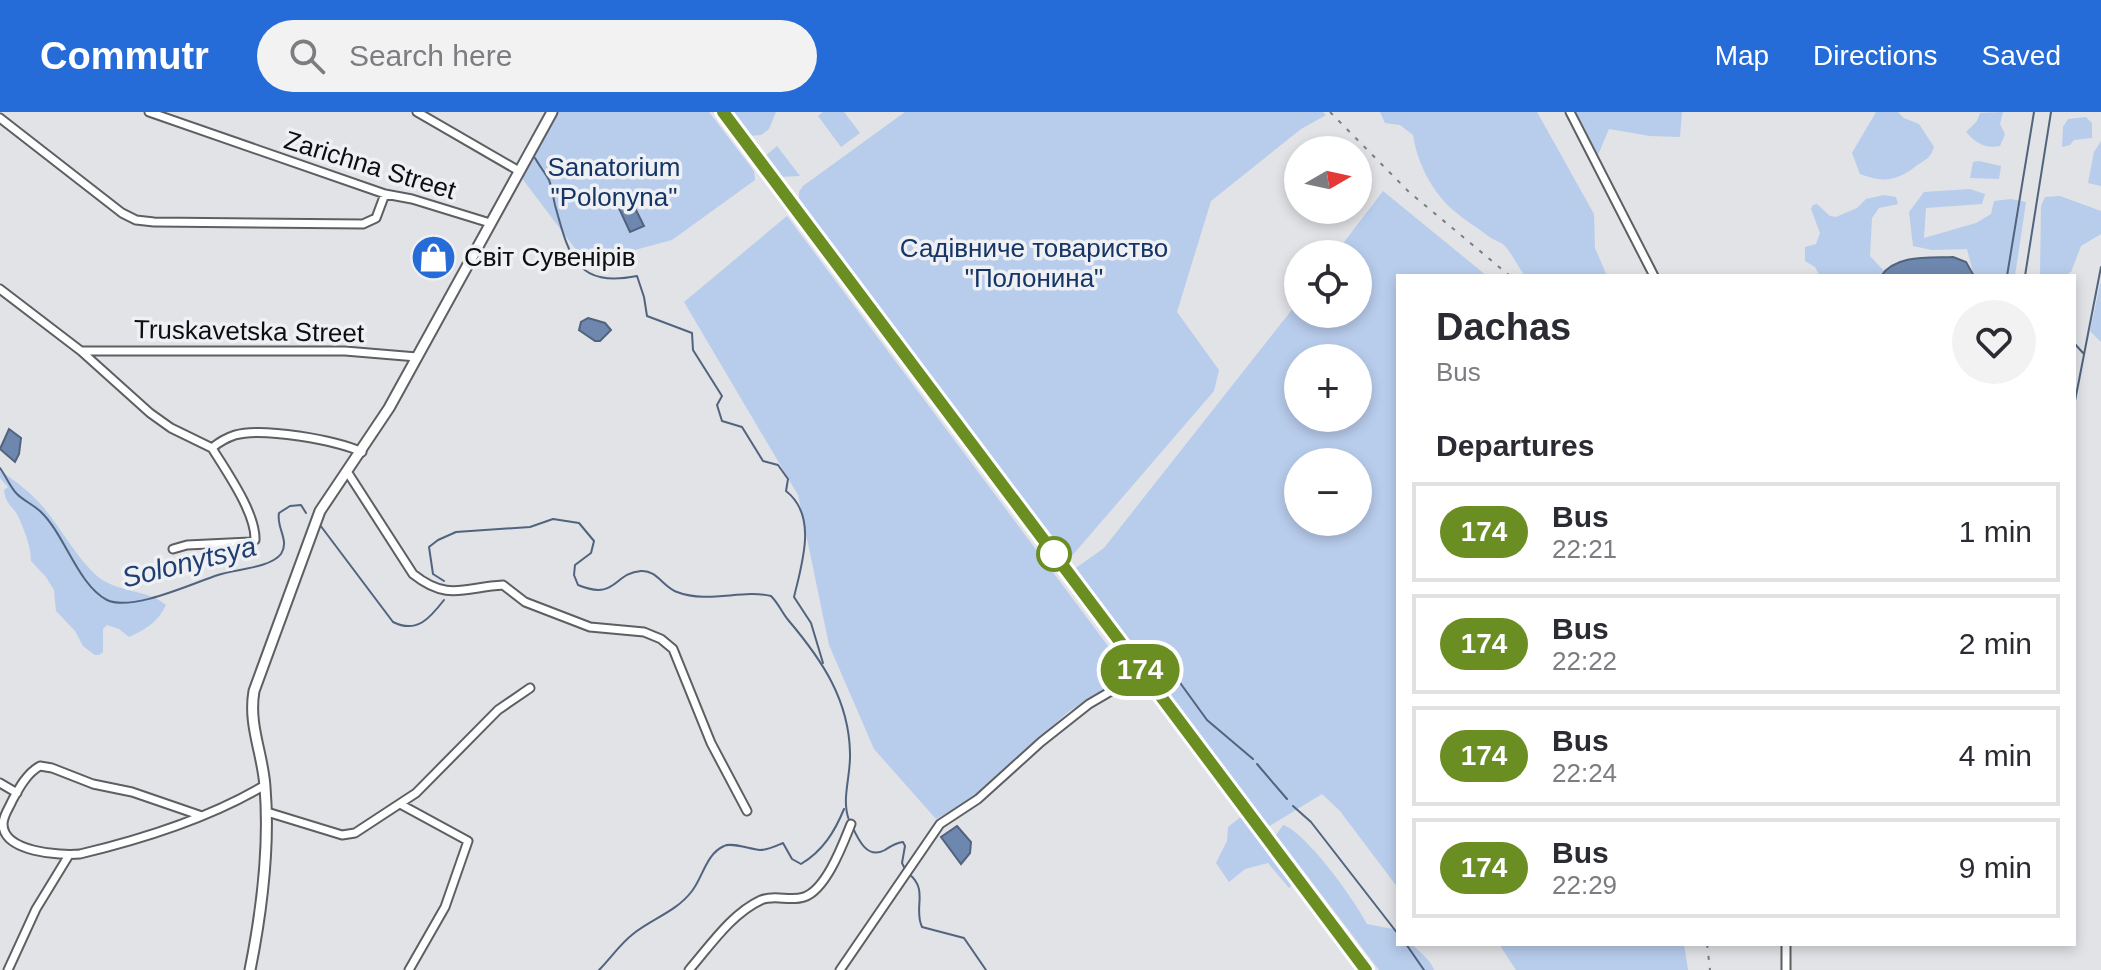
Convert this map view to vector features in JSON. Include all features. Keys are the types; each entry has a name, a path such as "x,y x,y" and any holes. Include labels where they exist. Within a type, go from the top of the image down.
{"street":[{"name":"Zarichna Street","path":"149,112 385,194 490,223"},
{"name":"Zarichna Street","path":"417,112 519,171"},
{"path":"250,970 260,921 267,812 265,785 250,712 254,691 320,511 362,452 552,112"},
{"path":"723,112 1366,970"},
{"path":"1570,112 1653,274"},
{"path":"0,118 122,213 136,220 367,224 376,218 385,194"},
{"path":"0,289 81,351 150,413 171,428 212,448 236,486 252,524 255,540 187,545 173,549"},
{"name":"Truskavetska Street","path":"81,351 345,351 417,357"},
{"path":"212,448 233,436 257,432 350,446 362,452"},
{"path":"348,473 413,574 425,584 439,590 465,592 503,585 525,602 590,627 644,632 661,639 673,649 711,743 747,811"},
{"path":"840,970 906,871 945,820 978,799 1089,704 1142,673"},
{"path":"267,812 349,835 361,831 416,793 504,705 530,688"},
{"path":"199,815 132,792 93,784 45,765 36,767 30,773 4,818 6,835 22,847 69,855 106,848 199,815 240,800 265,785"},
{"path":"0,783 17,793"},
{"path":"400,804 468,841 445,907 409,970"},
{"path":"689,970 736,917 751,906 769,897 805,897 815,890 827,875 851,824"},
{"path":"8,970 36,909 69,855"},
{"path":"1786,946 1786,970"}],"green space":[{"name":"Sanatorium \"Polonyna\"","path":"556,112 709,112 754,171 755,180 672,240 586,263 521,177"},
{"path":"730,112 776,112 769,129 761,135 748,136"},
{"path":"823,112 844,112 860,133 841,147 818,116"},
{"name":"Садівниче товариство \"Полонина\"","path":"905,112 1323,112 1326,115 1292,136 1284,136 1284,143 1211,201 1177,312 1219,370 1214,391 1071,557 1064,556 799,201 803,186"},
{"path":"1380,112 1537,112 1594,214 1595,248 1606,274 1524,274 1504,245 1445,203 1427,176 1413,135 1400,125 1385,123"},
{"path":"1576,112 1682,112 1680,137 1609,129 1598,155"},
{"path":"1876,112 1898,112 1919,124 1934,147 1929,156 1896,177 1876,179 1860,174 1852,153"},
{"path":"2003,112 2000,124 2005,134 2000,146 1981,144 1966,132 1980,113"},
{"path":"2086,117 2092,123 2092,138 2074,140 2062,147 2063,127 2068,119"},
{"path":"2101,141 2101,186 2088,183 2094,152"},
{"path":"777,146 800,176 779,177 764,157"},
{"path":"1973,162 2001,166 1999,179 1970,178"},
{"path":"1970,189 1985,194 1982,204 1926,208 1924,238 1976,223 1991,214 1994,201 2011,199 2026,202 2015,274 1973,274 1967,249 1932,250 1913,246 1909,212 1924,192"},
{"path":"1383,191 1485,274 1396,274 1396,885 1340,811 1322,794 1268,827 1073,570 1104,548 1284,320 1284,328 1372,328 1372,240 1346,240 1358,224 1372,224 1372,205"},
{"path":"1884,195 1896,197 1898,204 1879,208 1872,218 1870,256 1884,271 1882,274 1819,274 1815,267 1805,261 1805,247 1816,244 1820,233 1811,209 1813,205 1817,204 1830,216 1836,217 1857,208 1866,199"},
{"path":"2060,196 2101,211 2101,234 2081,246 2068,274 2040,274 2041,206 2045,197"},
{"name":"Садівниче товариство \"Полонина\"","path":"787,216 1126,670 1124,677 1068,712 971,800 936,819 874,749 829,645 798,495 684,302"},
{"path":"2101,280 2101,342 2090,331"},
{"path":"0,471 38,502 97,576 166,605 155,620 129,637 107,625 103,629 103,652 99,655 83,646 75,631 56,611 54,590 31,561 17,514 6,499 4,490 8,487 0,478"},
{"path":"1243,815 1293,884 1289,888 1268,863 1245,869 1229,882 1216,863 1227,841 1228,827"},
{"path":"1283,825 1293,830 1342,885 1367,924 1396,930 1396,946 1414,946 1434,970 1379,970 1276,835"},
{"path":"1500,946 1684,946 1688,970 1516,970"}],"shaded area":[{"path":"630,198 644,226 630,232 617,204"},
{"path":"1953,257 1966,262 1973,274 1883,274 1895,264 1924,258"},
{"path":"588,318 605,323 611,330 600,341 579,330 581,322"},
{"path":"9,429 21,438 15,462 0,449"},
{"path":"957,826 971,842 970,853 961,864 941,837"}],"waterway":[{"path":"2007,274 2034,112"},
{"path":"2025,274 2051,112"},
{"path":"535,158 549,180 565,239 578,264 600,277 637,276 647,316 692,333 693,350 722,396 717,405 722,421 742,427 763,461 778,465 788,479 786,491 796,501 805,527 794,597 811,623 823,663"},
{"path":"2076,396 2101,267"},
{"path":"2076,345 2084,354"},
{"name":"Solonytsya","path":"0,468 17,494 50,522 88,583 107,600 118,603 147,599 276,559 284,544 279,513 290,506 301,505 306,513"},
{"name":"Solonytsya","path":"444,581 433,574 429,547 438,540 456,532 530,527 553,519 579,523 594,541 591,553 575,565 574,575 578,585 600,590 632,573 647,571 672,590 689,595 771,596 823,666 839,698 848,734 850,762 846,804 849,820"},
{"name":"Solonytsya","path":"320,525 393,622 416,625 428,618 444,600"},
{"path":"1178,680 1207,720 1253,759"},
{"path":"1257,764 1287,799"},
{"path":"1293,806 1311,822 1396,931"},
{"path":"599,970 633,934 686,898 713,854 724,846 763,850 783,843 792,859 801,864 827,840 844,809"},
{"name":"Solonytsya","path":"852,826 864,847 873,852 903,842 902,863 905,869"},
{"name":"Solonytsya","path":"909,874 920,893 922,927 964,938 986,970"},
{"path":"1407,946 1424,970"}],"railway":[{"path":"1330,112 1409,192 1508,274"},
{"path":"1707,946 1710,970"}],"bus line":[{"name":"174","path":"723,112 1366,970"}],"place":[{"name":"Світ Сувенірів","path":"433,257"}]}
